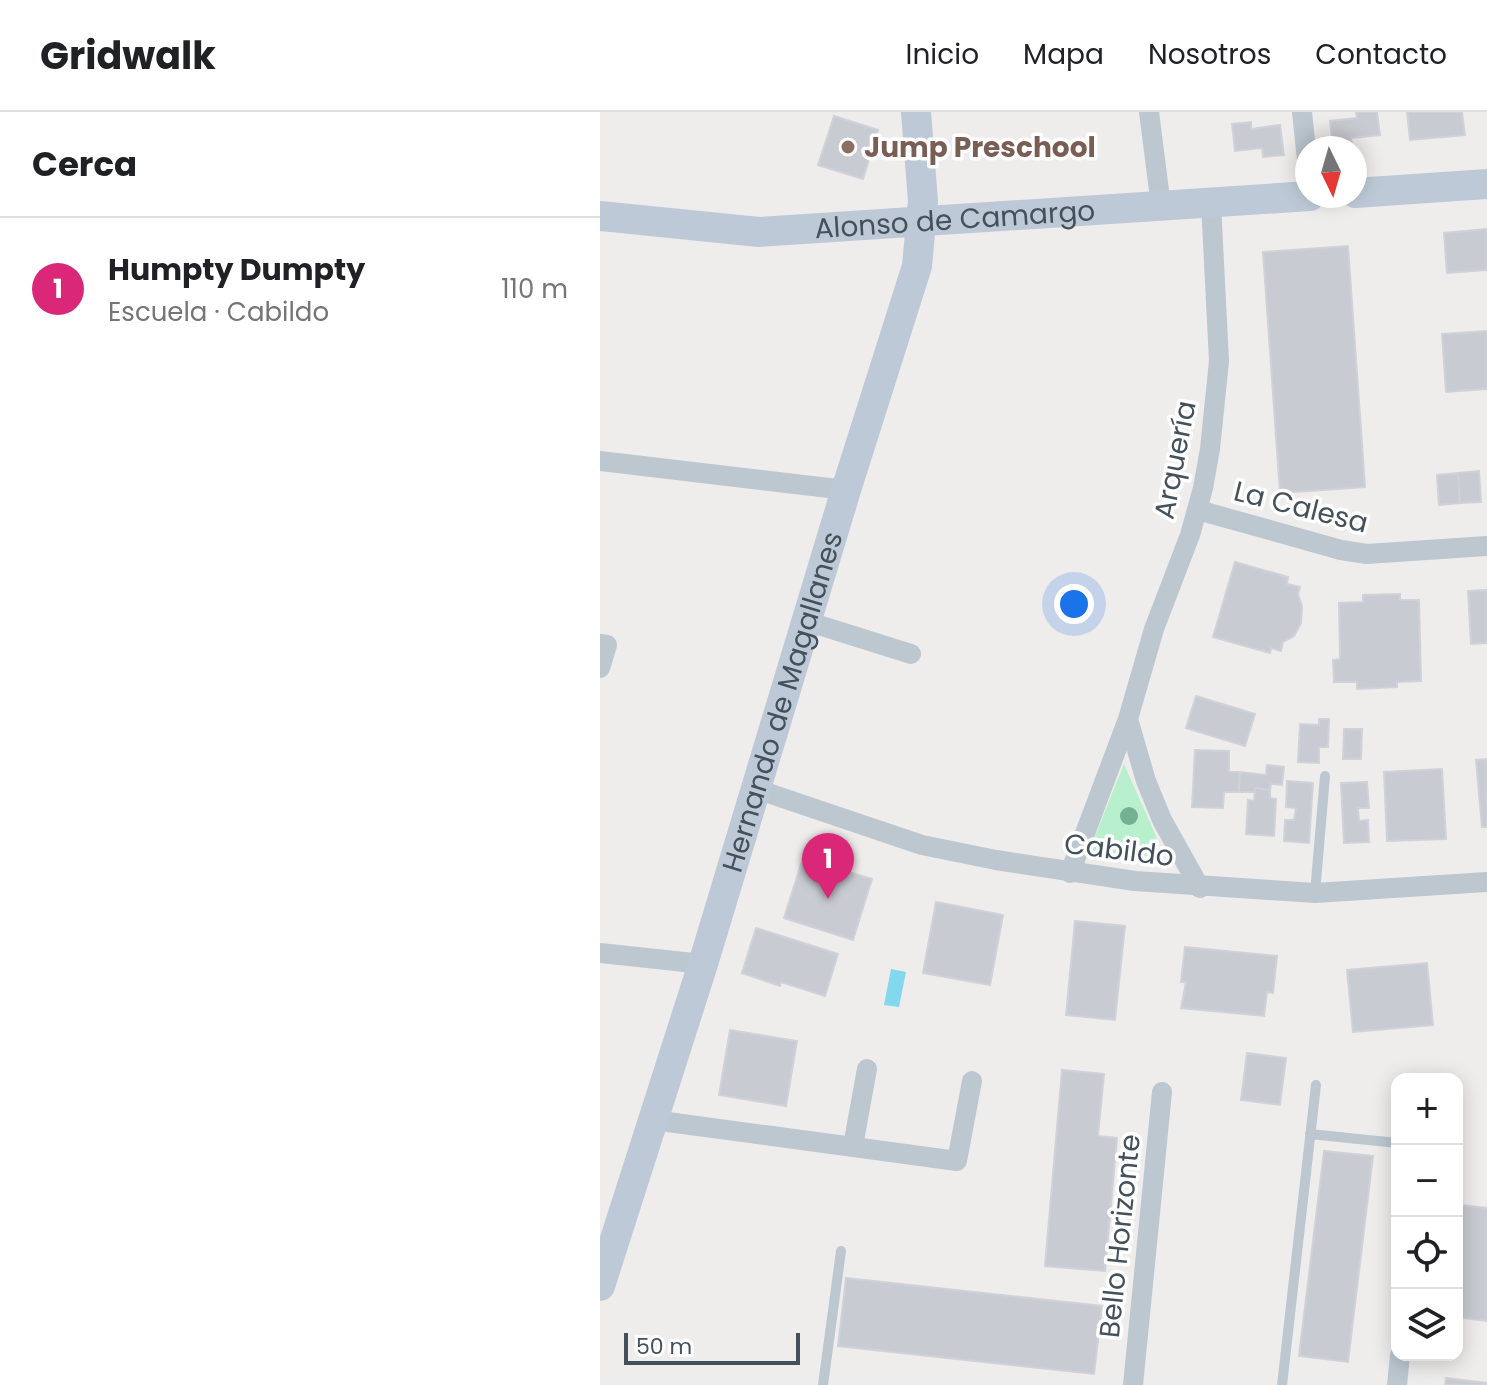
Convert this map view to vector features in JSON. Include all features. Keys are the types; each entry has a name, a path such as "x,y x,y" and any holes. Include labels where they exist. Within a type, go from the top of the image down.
{"main road":[{"name":"Hernando de Magallanes","path":"600,1286 703,964 917,266 923,201 916,112"},
{"path":"1367,192 1487,184"},
{"name":"Alonso de Camargo","path":"600,216 759,232 1295,197"}],"street":[{"path":"1149,112 1161,206"},
{"path":"1302,112 1304,136"},
{"name":"Arquería","path":"1070,873 1128,719 1154,629 1198,510 1210,449 1219,361 1211,203"},
{"path":"600,461 846,490"},
{"name":"La Calesa","path":"1198,510 1341,550 1367,554 1487,546"},
{"path":"806,621 911,654"},
{"path":"600,644 607,645 600,668"},
{"path":"1128,719 1157,807 1200,888"},
{"name":"Cabildo","path":"756,789 922,845 1070,873 1200,888 1315,893 1487,882"},
{"path":"600,953 703,964"},
{"path":"853,1146 867,1069"},
{"path":"653,1120 957,1161 972,1081"},
{"name":"Bello Horizonte","path":"1133,1385 1162,1092"},
{"path":"1397,1385 1399,1361"}],"lane":[{"path":"1315,893 1325,776"},
{"path":"1282,1385 1316,1085"},
{"path":"1310,1134 1391,1142"},
{"path":"823,1385 841,1251"}],"green space":[{"path":"1124,764 1156,836 1156,852 1148,856 1089,851"}],"water":[{"path":"891,969 906,972 899,1007 884,1005"}],"building":[{"path":"1356,112 1377,112 1380,135 1332,136 1330,121 1357,118"},
{"path":"1407,112 1462,112 1465,135 1410,140"},
{"name":"Jump Preschool","path":"834,116 878,130 863,179 818,165"},
{"path":"1251,122 1251,129 1280,125 1284,155 1263,157 1262,148 1235,151 1232,124"},
{"path":"1487,229 1487,270 1447,273 1444,233"},
{"path":"1348,246 1365,487 1280,493 1263,252"},
{"path":"1487,331 1487,389 1446,392 1442,334"},
{"path":"1479,471 1481,502 1460,503 1458,473"},
{"path":"1458,473 1460,503 1439,505 1437,475"},
{"path":"1235,562 1288,577 1287,584 1300,587 1301,623 1294,636 1283,642 1281,651 1271,648 1270,653 1213,637"},
{"path":"1487,590 1487,643 1471,644 1468,591"},
{"path":"1400,594 1400,600 1419,600 1421,681 1397,682 1397,687 1357,689 1357,682 1334,682 1333,660 1340,659 1339,603 1363,602 1363,595"},
{"path":"1196,696 1255,714 1245,746 1186,728"},
{"path":"1319,719 1329,719 1328,747 1319,747 1319,763 1298,762 1300,724 1319,725"},
{"path":"1344,729 1362,729 1361,759 1343,759"},
{"path":"1195,750 1229,751 1229,772 1240,772 1239,792 1224,792 1223,808 1192,807"},
{"path":"1487,759 1487,827 1482,827 1476,760"},
{"path":"1267,765 1284,767 1282,785 1271,784 1270,790 1255,788 1255,792 1239,792 1240,772 1266,775"},
{"path":"1442,769 1446,839 1387,841 1384,772"},
{"path":"1287,781 1313,783 1309,843 1284,841 1285,820 1294,820 1296,808 1286,807"},
{"path":"1367,782 1369,808 1358,808 1359,821 1368,820 1369,842 1344,843 1341,783"},
{"path":"1255,788 1270,790 1270,798 1276,799 1274,836 1246,834 1248,800 1254,801"},
{"path":"803,858 872,879 853,940 784,918"},
{"path":"936,902 1003,915 990,985 923,973"},
{"path":"1075,921 1125,926 1115,1020 1066,1015"},
{"path":"756,928 838,954 825,996 742,973"},
{"path":"1185,947 1277,956 1273,993 1267,992 1264,1016 1181,1008 1186,982 1181,982"},
{"path":"1427,963 1433,1025 1353,1032 1347,970"},
{"path":"730,1030 797,1041 786,1106 719,1095"},
{"path":"1247,1053 1286,1058 1280,1105 1241,1100"},
{"path":"1062,1070 1104,1074 1098,1136 1117,1138 1105,1271 1045,1266"},
{"path":"1324,1151 1373,1156 1348,1362 1299,1356"},
{"path":"1463,1205 1487,1208 1487,1321 1463,1318"},
{"path":"846,1278 1102,1306 1094,1374 838,1346"},
{"path":"1446,1378 1487,1383 1487,1385 1445,1385"}],"place":[{"name":"Jump Preschool","path":"848,147"},
{"name":"Humpty Dumpty","path":"828,899"}]}
